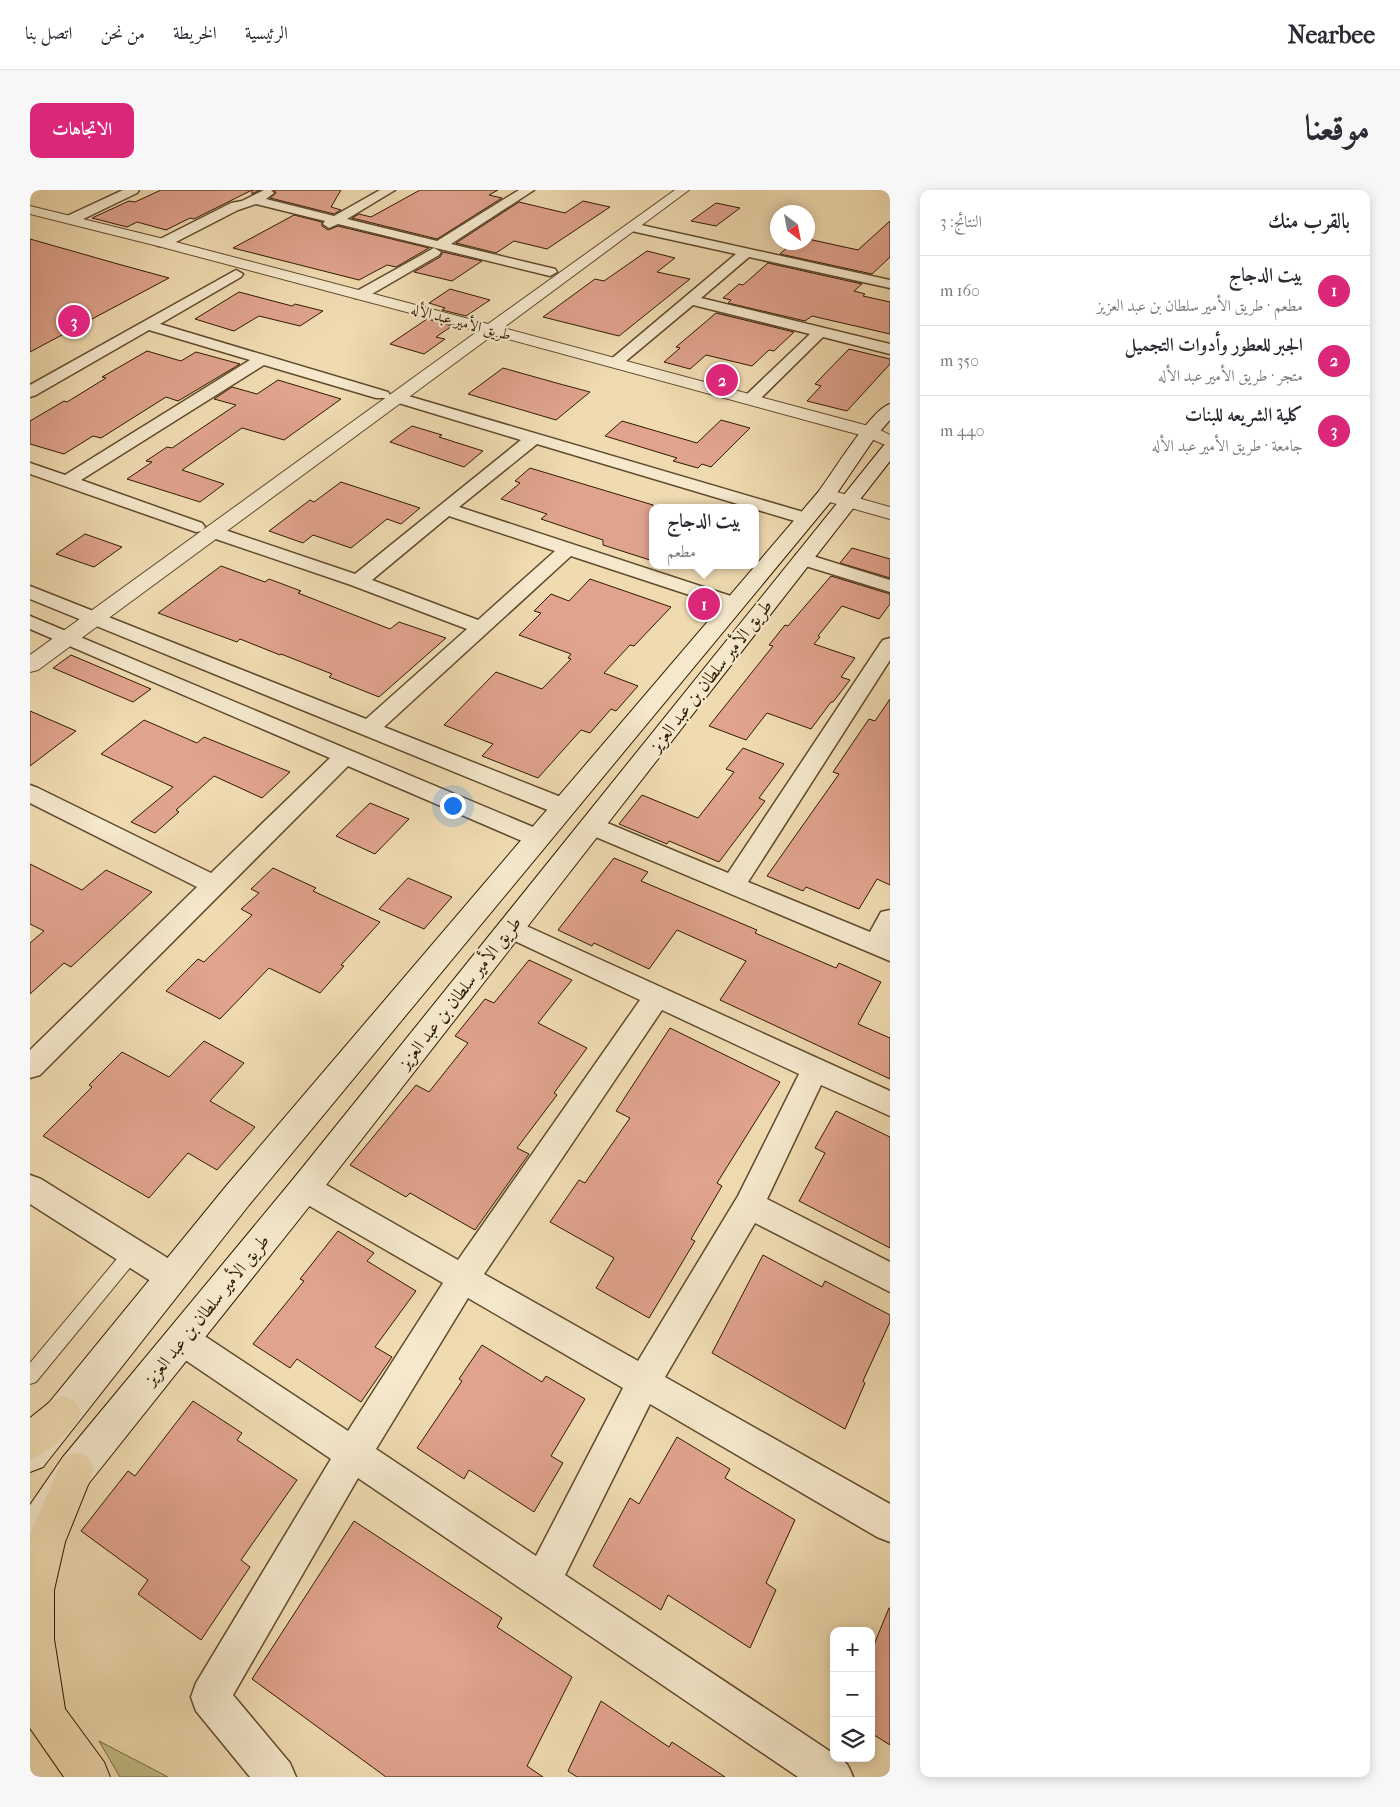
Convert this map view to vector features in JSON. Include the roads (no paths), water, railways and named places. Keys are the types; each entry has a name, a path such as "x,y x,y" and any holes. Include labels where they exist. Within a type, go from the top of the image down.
{"main road":[{"path":"30,1442 63,1413"},
{"path":"76,1470 46,1542 35,1590 34,1640 46,1717 89,1777"}],"street":[{"path":"72,219 133,190"},
{"path":"169,245 246,209 249,203 274,190"},
{"path":"325,222 374,190"},
{"path":"325,222 389,190"},
{"path":"360,295 528,190"},
{"path":"30,665 46,632 84,615 205,529 390,396 476,332 545,276 663,190"},
{"path":"476,332 632,227 683,190"},
{"path":"249,203 545,276"},
{"name":"طريق الأمير عبد الأله","path":"30,210 72,219 360,295 476,332 881,442"},
{"name":"طريق الأمير عبد الأله","path":"30,218 228,272 476,332 615,363 751,399 881,442"},
{"path":"632,227 890,284"},
{"path":"615,363 748,252"},
{"path":"30,392 148,325 228,272"},
{"path":"30,377 228,272"},
{"path":"690,300 890,349"},
{"path":"148,325 757,504"},
{"path":"751,399 820,332"},
{"path":"67,481 263,359"},
{"name":"طريق الأمير سلطان بن عبد العزيز","path":"30,1538 76,1470 305,1188 803,559 837,499 881,442 890,409"},
{"path":"358,581 534,438"},
{"path":"30,468 358,581 481,628"},
{"path":"837,499 890,513"},
{"name":"طريق الأمير سلطان بن عبد العزيز","path":"30,1454 171,1277 804,518 837,499"},
{"path":"759,505 804,518"},
{"path":"446,509 734,603"},
{"path":"368,728 568,549"},
{"path":"803,559 890,586"},
{"path":"30,592 563,807"},
{"path":"46,632 346,756 537,838"},
{"path":"733,885 890,644"},
{"path":"30,1067 346,756"},
{"path":"35,803 214,885"},
{"path":"592,826 883,948 890,919"},
{"path":"511,928 890,1104"},
{"path":"276,1777 210,1697 354,1454 463,1279 657,996"},
{"path":"543,1581 644,1382 749,1205 814,1069"},
{"path":"30,1188 171,1277"},
{"path":"305,1188 890,1524"},
{"path":"749,1205 890,1278"},
{"path":"183,1340 833,1777"}],"lane":[{"path":"30,1376 132,1253"}],"place":[{"name":"كلية الشريعه للبنات","path":"74,321"},
{"name":"الجبر للعطور وأدوات التجميل","path":"722,380"},
{"name":"بيت الدجاج","path":"704,604"}]}
